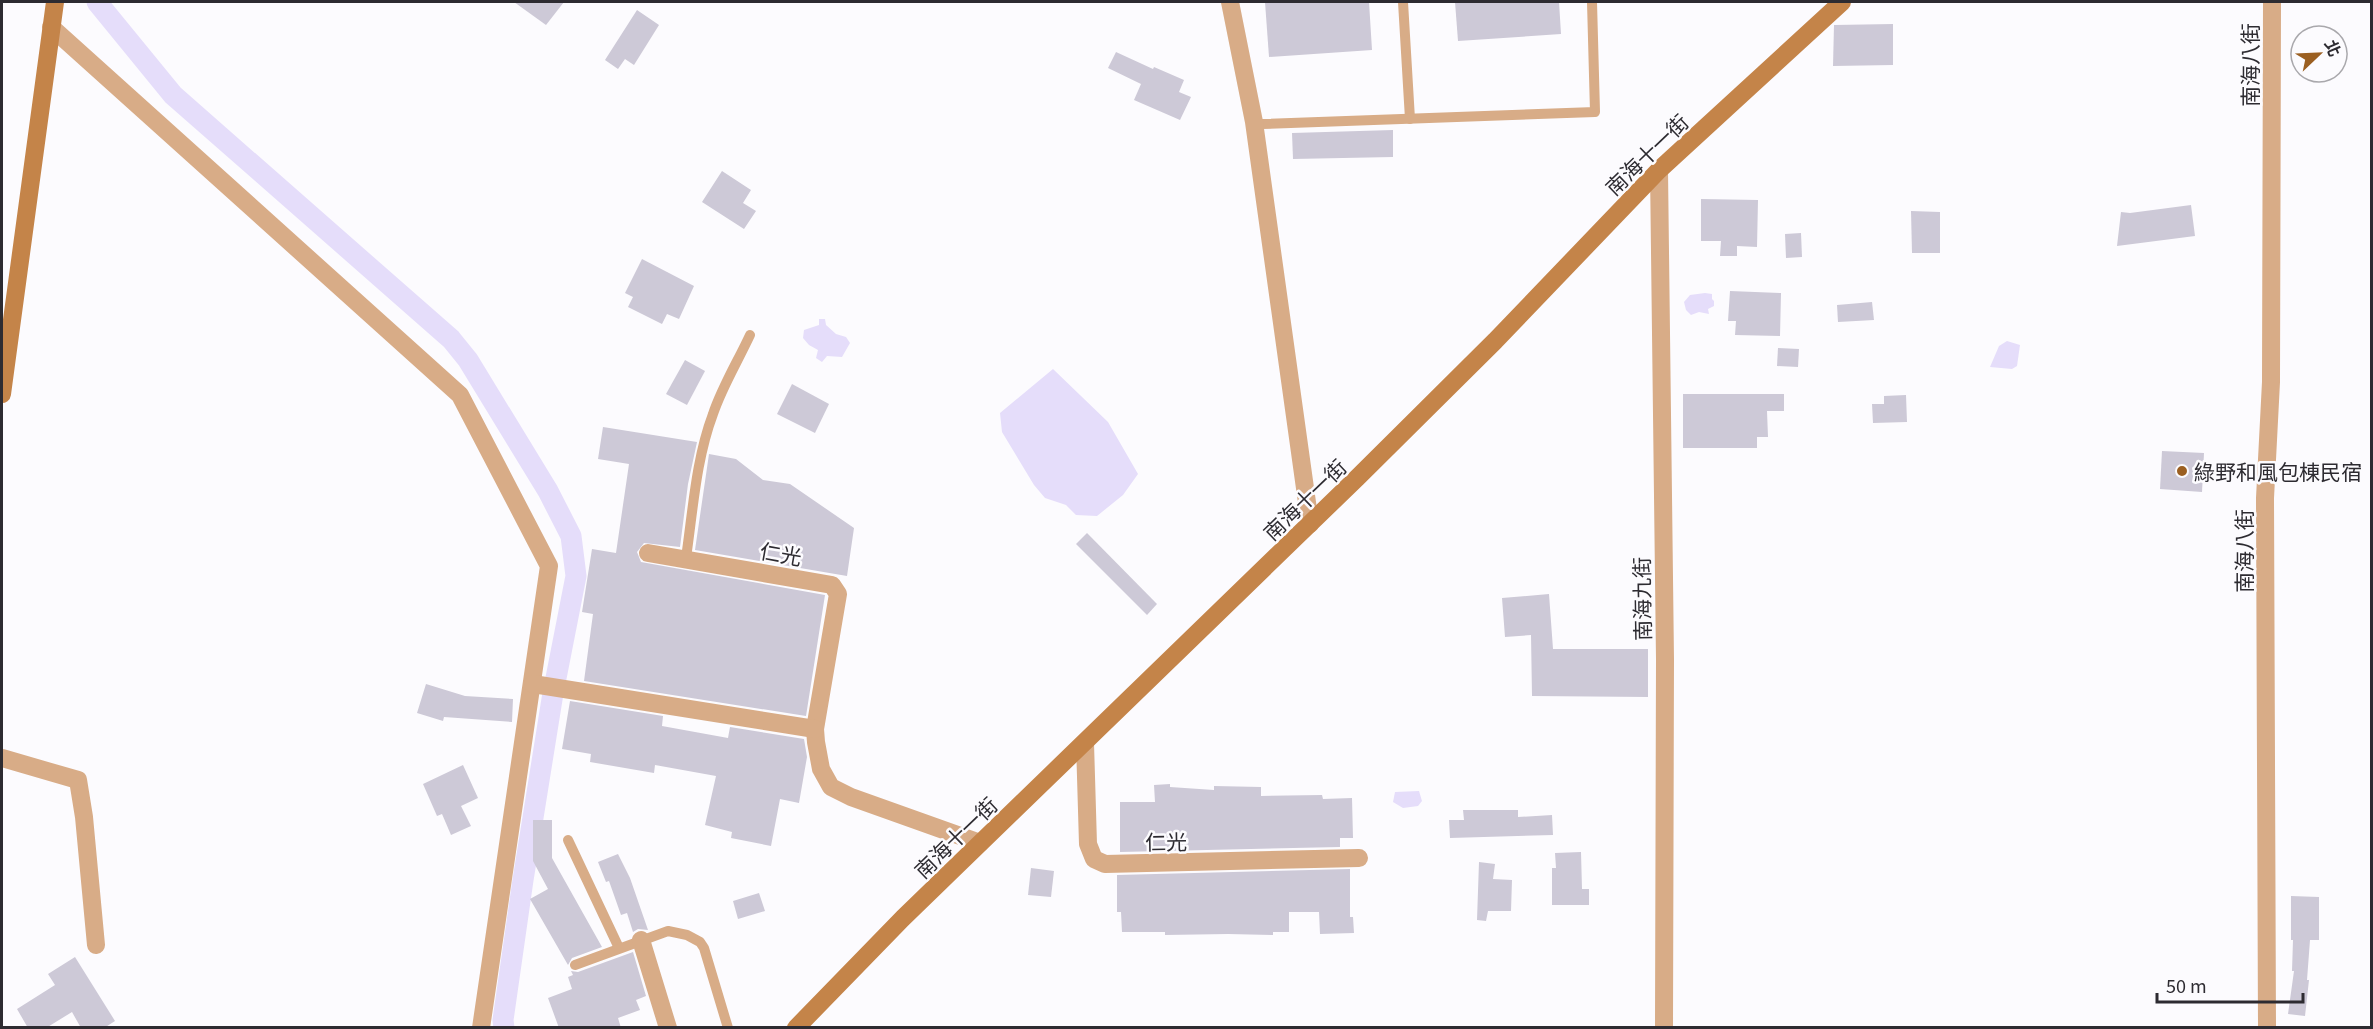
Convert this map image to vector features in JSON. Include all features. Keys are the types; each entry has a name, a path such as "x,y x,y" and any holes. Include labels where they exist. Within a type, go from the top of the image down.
{"street":[{"path":"2,394 55,2"},
{"path":"1230,2 1254,123 1310,524"},
{"name":"南海十一街","path":"796,1028 903,918 1310,524 1495,341 1659,170 1842,2"},
{"name":"南海八街","path":"2267,1028 2265,498 2271,382 2272,2"},
{"path":"51,27 460,395 549,566 480,1028"},
{"name":"南海九街","path":"1659,170 1665,659 1664,1028"},
{"name":"仁光","path":"648,553 832,585 838,594 815,729 821,769 831,787 851,797 980,843"},
{"path":"533,684 815,729"},
{"name":"仁光","path":"1084,742 1088,844 1094,859 1105,864 1359,858"},
{"path":"2,758 78,780 84,817 96,945"},
{"path":"641,940 668,1028"}],"lane":[{"path":"1403,2 1410,119"},
{"path":"1254,123 1595,112 1592,2"},
{"path":"686,558 699,469 708,428 713,411 750,335"},
{"path":"568,840 619,948"},
{"path":"575,965 668,931 687,934 705,948 728,1028"}],"shaded area":[{"path":"1712,294 1714,301 1714,306 1708,309 1709,314 1699,312 1691,315 1686,310 1684,302 1690,295"},
{"path":"819,319 825,319 826,325 836,334 846,337 850,343 842,357 827,356 822,362 816,358 818,350 803,338 804,330 819,325"},
{"path":"2007,341 2020,345 2017,366 2012,369 1990,367 1999,346"},
{"path":"1053,369 1108,422 1138,474 1123,495 1097,516 1076,515 1066,505 1045,498 1034,485 1002,432 1000,413"},
{"path":"1419,791 1422,801 1418,806 1403,808 1393,802 1395,792"}],"building":[{"path":"514,2 564,2 546,25"},
{"path":"1265,2 1369,2 1372,50 1269,57"},
{"path":"1455,2 1559,2 1561,34 1458,41"},
{"path":"637,10 659,25 634,65 625,59 618,69 605,60"},
{"path":"1893,24 1893,65 1833,66 1834,25"},
{"path":"1116,52 1184,80 1179,92 1191,97 1180,120 1134,100 1141,84 1108,68"},
{"path":"1393,130 1393,157 1293,159 1292,133"},
{"path":"722,171 751,190 743,203 756,211 744,229 702,202"},
{"path":"1701,199 1758,200 1757,247 1737,246 1737,256 1720,256 1721,241 1701,241"},
{"path":"2191,205 2195,236 2117,246 2121,212 2130,213"},
{"path":"1911,211 1940,212 1940,253 1912,253"},
{"path":"1801,233 1802,257 1786,258 1785,234"},
{"path":"642,259 694,286 679,319 667,314 662,324 628,307 633,297 625,293"},
{"path":"1730,291 1781,293 1780,336 1735,335 1736,321 1728,321"},
{"path":"1872,302 1874,320 1838,322 1837,305"},
{"path":"1778,348 1799,349 1798,367 1777,366"},
{"path":"685,360 705,371 687,405 666,394"},
{"path":"792,384 829,404 815,433 777,414"},
{"path":"1683,394 1784,394 1784,411 1767,411 1768,437 1757,437 1757,448 1683,448"},
{"path":"1906,395 1907,422 1873,423 1872,404 1884,404 1884,396"},
{"path":"603,427 697,442 688,484 680,547 644,543 637,552 641,562 825,595 806,716 584,681 593,614 582,612 592,549 616,553 629,464 598,459"},
{"name":"綠野和風包棟民宿","path":"2162,451 2204,453 2202,492 2160,489"},
{"path":"709,454 736,459 763,480 790,484 854,528 847,576 695,550"},
{"path":"1087,533 1157,604 1147,615 1076,544"},
{"path":"1549,594 1553,649 1648,649 1648,697 1532,696 1531,635 1505,637 1502,598"},
{"path":"426,684 465,696 513,699 512,722 444,717 443,721 417,713"},
{"path":"570,701 663,716 662,726 728,738 730,727 804,739 807,757 799,803 780,799 771,846 731,838 732,832 705,825 716,776 655,765 654,773 590,762 591,754 562,749"},
{"path":"463,765 478,798 461,806 471,826 451,835 442,814 437,816 423,784"},
{"path":"1170,784 1170,787 1214,790 1214,786 1261,787 1261,796 1322,795 1323,799 1352,798 1353,838 1340,838 1340,847 1120,852 1120,802 1155,802 1154,785"},
{"path":"1463,810 1518,810 1518,817 1552,815 1553,835 1450,838 1449,820 1464,820"},
{"path":"533,820 552,820 552,858 602,947 572,958 568,965 530,899 548,889 533,861"},
{"path":"1581,852 1582,889 1589,889 1589,905 1552,905 1552,868 1556,868 1555,853"},
{"path":"618,854 630,878 648,930 638,929 633,932 627,913 621,915 609,881 606,882 598,862"},
{"path":"1479,862 1495,864 1493,879 1512,880 1511,911 1488,911 1486,921 1477,920"},
{"path":"1031,868 1054,871 1051,897 1028,895"},
{"path":"1350,869 1350,917 1353,917 1354,933 1320,934 1319,912 1289,912 1289,932 1273,932 1273,935 1165,935 1165,932 1122,932 1121,912 1117,912 1117,875"},
{"path":"759,893 765,911 738,919 733,901"},
{"path":"2291,896 2319,897 2319,940 2310,940 2305,1016 2288,1014 2294,971 2292,971"},
{"path":"633,952 646,996 636,1000 640,1010 618,1018 621,1028 559,1028 548,998 572,989 568,977 573,975 571,971 578,972"},
{"path":"75,957 115,1021 104,1028 81,1028 72,1012 46,1028 28,1028 17,1009 55,985 48,974"}],"waterway":[{"path":"97,2 173,95 451,339 468,360 548,491 571,536 576,576 556,678"},
{"path":"504,1028 503,1020 523,880 553,693"}],"place":[{"name":"綠野和風包棟民宿","path":"2182,471"}]}
